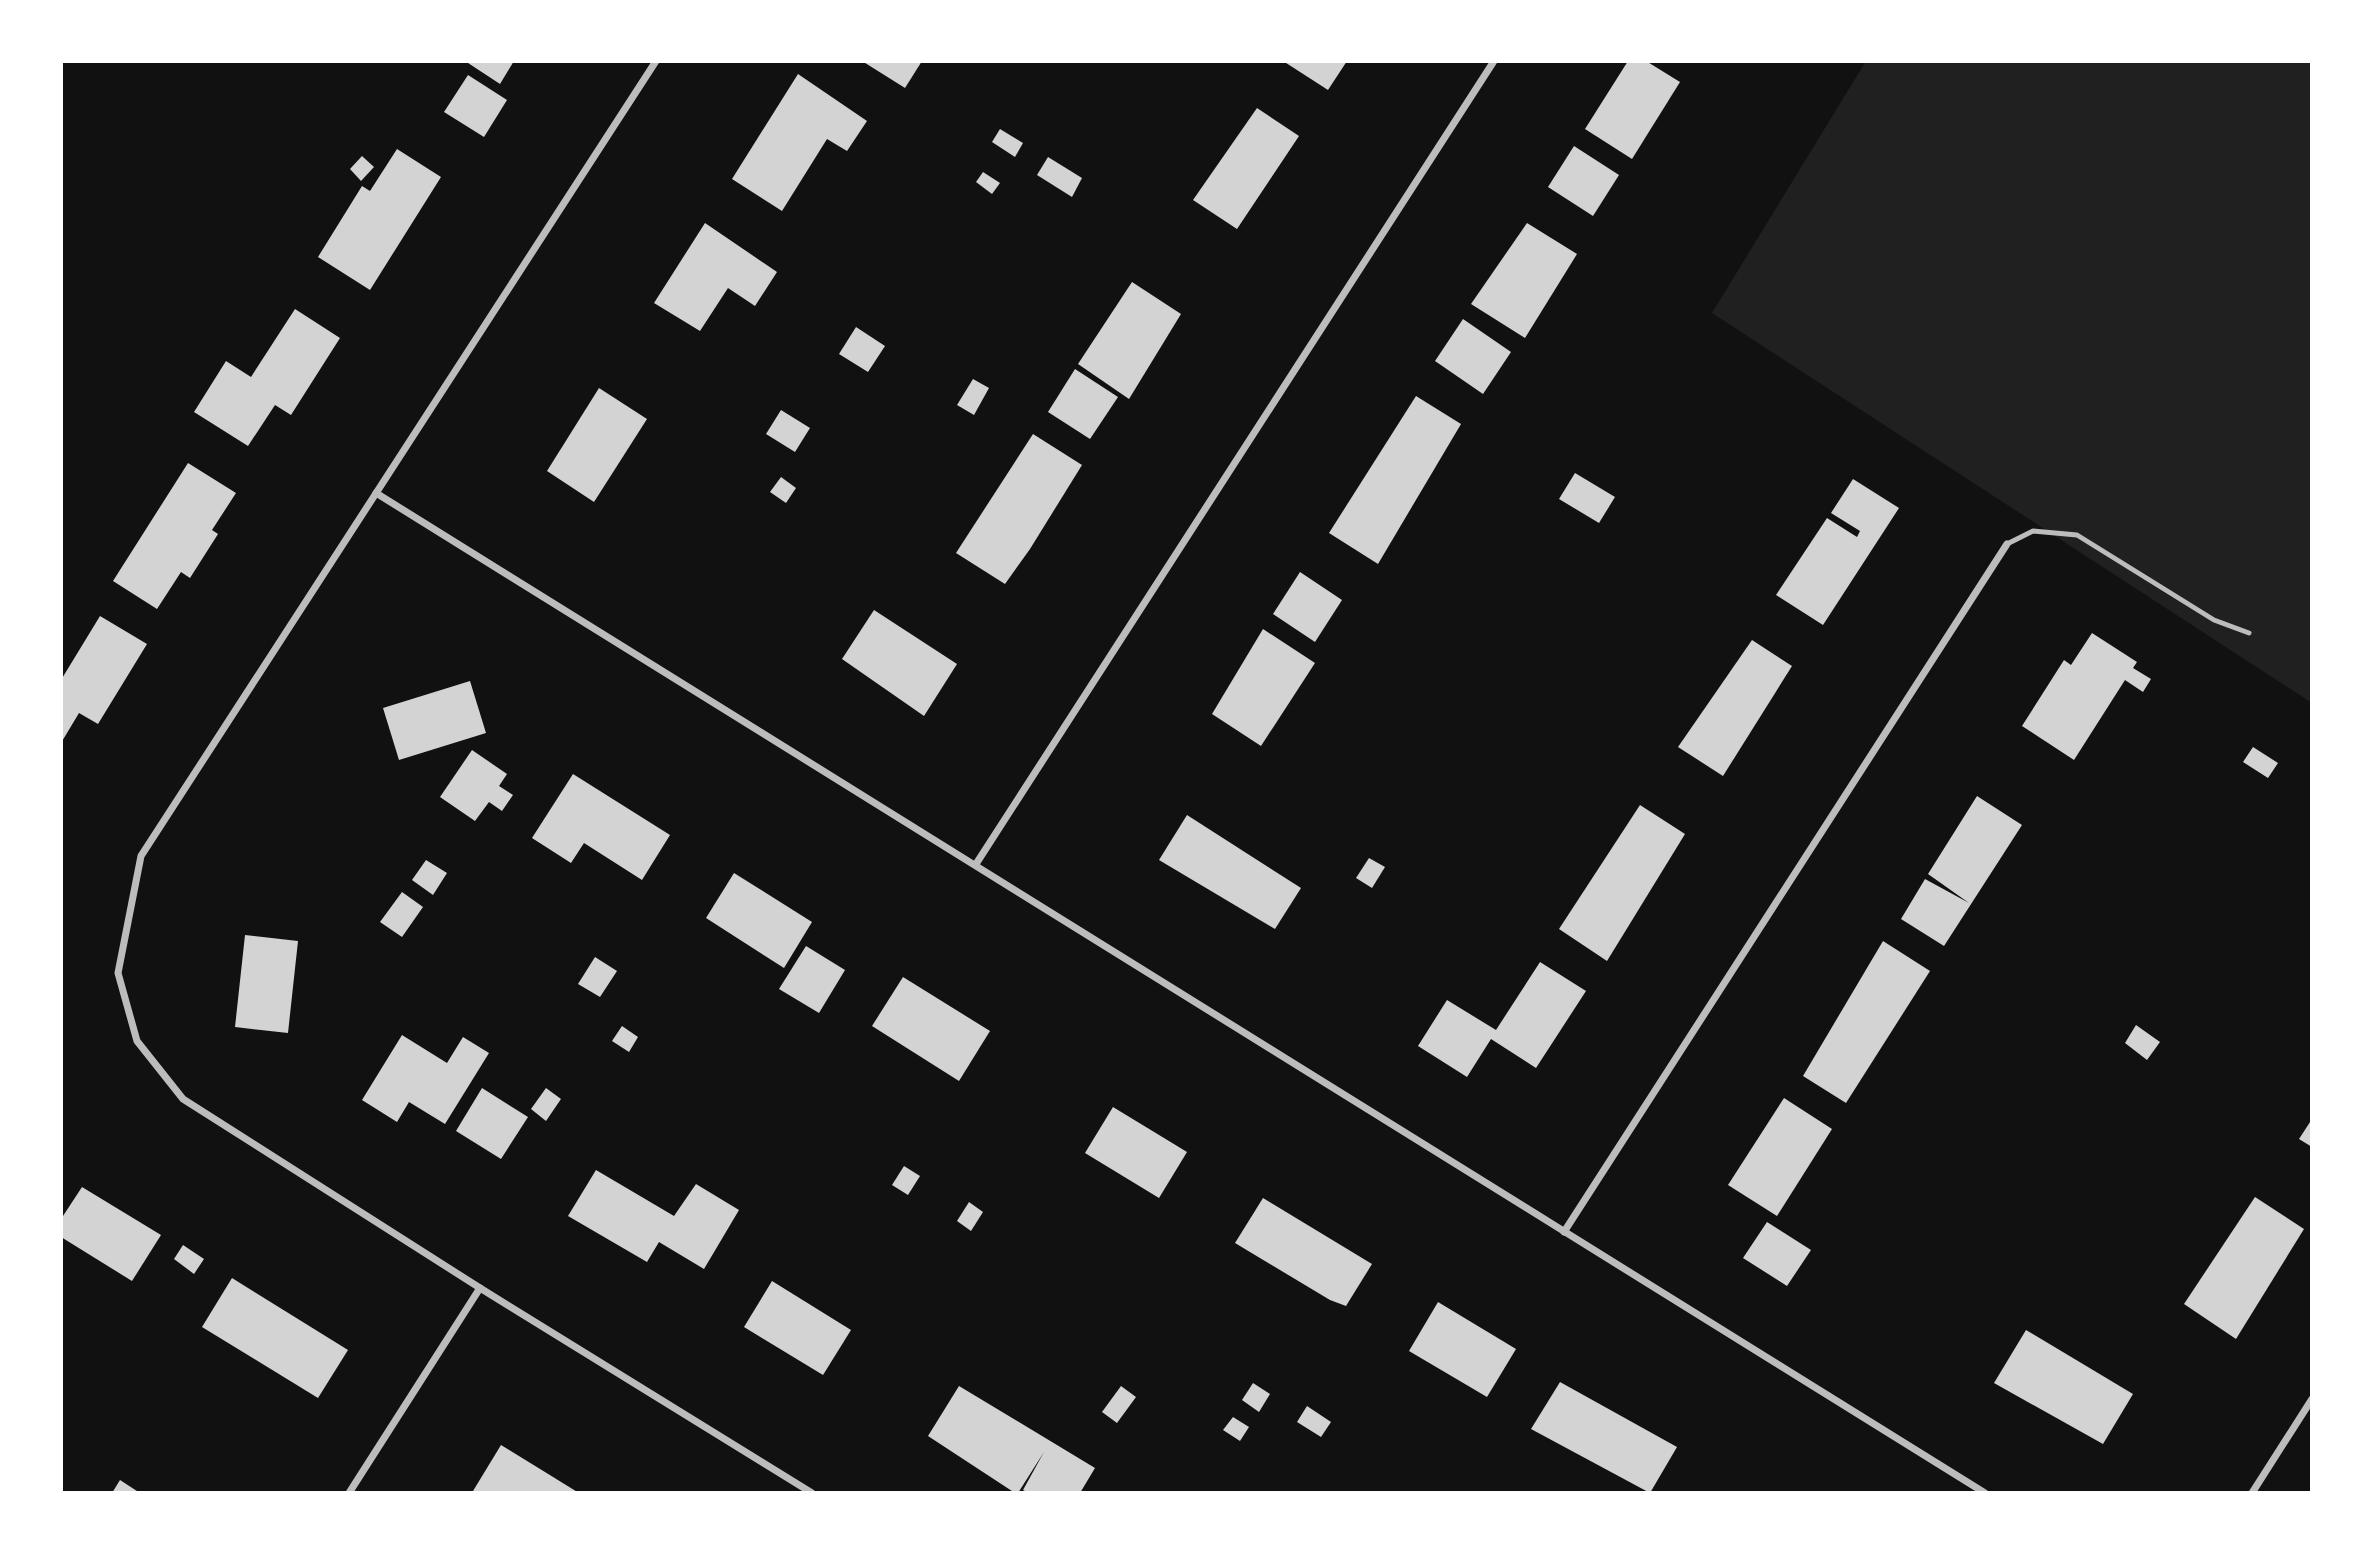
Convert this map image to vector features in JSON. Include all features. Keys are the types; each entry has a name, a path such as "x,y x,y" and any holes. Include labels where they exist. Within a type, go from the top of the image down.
{"street":[{"path":"656,61 141,856 118,974 137,1041 183,1099 812,1493"},
{"path":"976,864 1494,61"},
{"path":"376,493 1984,1493"},
{"path":"1564,1231 2007,544"},
{"path":"349,1493 480,1287"},
{"path":"2252,1493 2312,1399"}],"lane":[{"path":"2007,544 2033,531 2077,535 2214,620 2249,633"}],"shaded area":[{"path":"1866,61 2312,61 2312,703 1712,313"}],"building":[{"path":"465,61 514,61 500,84"},
{"path":"862,61 922,61 905,88"},
{"path":"1283,61 1347,61 1328,90"},
{"path":"1628,61 1646,61 1680,82 1632,159 1585,129"},
{"path":"798,74 867,121 847,151 827,139 782,211 732,179"},
{"path":"468,75 507,100 484,137 444,112"},
{"path":"1257,108 1299,136 1237,229 1193,200"},
{"path":"1000,129 1023,143 1015,157 992,142"},
{"path":"1574,146 1619,175 1593,216 1548,187"},
{"path":"397,149 441,177 370,290 318,257 362,186 370,191"},
{"path":"362,156 374,167 361,181 350,169"},
{"path":"1048,157 1082,178 1072,197 1037,175"},
{"path":"983,172 1000,183 992,194 976,182"},
{"path":"705,223 777,272 755,306 728,288 700,331 654,303"},
{"path":"1527,223 1577,254 1525,338 1471,304"},
{"path":"1132,282 1181,314 1129,399 1078,364"},
{"path":"295,309 340,338 291,415 275,405 248,446 194,412 226,361 251,377"},
{"path":"1463,319 1511,352 1483,394 1435,361"},
{"path":"856,327 885,346 868,372 839,354"},
{"path":"1075,369 1118,397 1090,439 1048,412"},
{"path":"973,379 989,388 974,415 957,405"},
{"path":"599,388 647,419 594,502 547,471"},
{"path":"1416,396 1461,424 1378,564 1329,533"},
{"path":"781,410 810,428 795,452 766,434"},
{"path":"1033,434 1082,465 1005,584 956,553"},
{"path":"188,463 236,493 212,530 218,534 190,578 181,572 157,609 113,581"},
{"path":"1575,473 1615,497 1599,523 1559,499"},
{"path":"781,477 796,488 786,503 770,492"},
{"path":"1853,479 1899,508 1823,625 1776,595 1827,518 1857,537 1860,531 1831,513"},
{"path":"1300,572 1342,600 1315,642 1273,614"},
{"path":"874,610 957,664 924,716 842,659"},
{"path":"100,616 147,644 98,724 79,713 61,743 61,680"},
{"path":"1263,629 1315,663 1261,746 1212,714"},
{"path":"2092,633 2137,662 2133,668 2151,679 2143,692 2125,680 2074,760 2022,726 2064,660 2071,665"},
{"path":"1752,640 1792,666 1723,776 1678,747"},
{"path":"470,681 486,733 399,760 383,708"},
{"path":"2253,747 2278,763 2268,778 2243,762"},
{"path":"472,750 507,774 499,786 513,795 502,811 489,802 475,821 440,797"},
{"path":"573,774 670,835 642,880 584,843 571,863 532,838"},
{"path":"1977,796 2022,825 1944,946 1901,919 1925,879 1969,903 1928,874"},
{"path":"1640,805 1685,834 1607,961 1559,929"},
{"path":"1187,815 1301,888 1275,929 1159,860"},
{"path":"1369,858 1385,867 1372,888 1356,878"},
{"path":"426,860 447,873 433,895 412,880"},
{"path":"734,873 812,922 784,968 706,918"},
{"path":"402,892 423,907 402,937 380,922"},
{"path":"245,935 298,941 288,1033 235,1027"},
{"path":"1883,941 1930,971 1846,1103 1803,1076"},
{"path":"806,946 845,970 819,1013 779,989"},
{"path":"595,957 617,971 600,997 578,984"},
{"path":"1540,962 1586,991 1536,1068 1491,1039 1467,1077 1418,1046 1447,1000 1496,1030"},
{"path":"903,977 990,1031 959,1081 872,1026"},
{"path":"2136,1025 2160,1042 2147,1060 2125,1043"},
{"path":"622,1026 638,1037 629,1052 612,1041"},
{"path":"402,1035 447,1063 463,1037 489,1053 445,1124 409,1102 397,1122 362,1100"},
{"path":"482,1088 528,1117 501,1159 456,1131"},
{"path":"546,1088 561,1099 546,1121 531,1109"},
{"path":"1784,1098 1832,1129 1777,1216 1728,1185"},
{"path":"1113,1107 1187,1152 1159,1198 1085,1153"},
{"path":"2312,1119 2312,1147 2299,1139"},
{"path":"904,1166 920,1176 908,1195 892,1185"},
{"path":"596,1170 674,1216 696,1184 739,1210 704,1269 659,1242 647,1262 568,1216"},
{"path":"82,1187 161,1235 132,1281 61,1237 61,1219"},
{"path":"2255,1197 2304,1229 2236,1339 2184,1304"},
{"path":"1263,1198 1372,1264 1346,1306 1330,1300 1235,1243"},
{"path":"969,1202 983,1212 971,1231 957,1221"},
{"path":"1767,1222 1811,1250 1787,1286 1743,1258"},
{"path":"183,1245 204,1259 194,1274 174,1259"},
{"path":"232,1278 348,1350 318,1398 202,1327"},
{"path":"772,1281 851,1330 823,1375 744,1327"},
{"path":"1438,1302 1516,1349 1487,1397 1409,1351"},
{"path":"2026,1330 2133,1394 2103,1444 1994,1383"},
{"path":"1560,1382 1677,1447 1650,1493 1531,1429"},
{"path":"1253,1383 1270,1394 1259,1412 1242,1400"},
{"path":"959,1386 1095,1468 1080,1493 1029,1493 1023,1490 1044,1452 1018,1493 1015,1493 928,1436"},
{"path":"1121,1386 1136,1397 1117,1423 1102,1412"},
{"path":"1307,1406 1331,1422 1321,1437 1297,1422"},
{"path":"1233,1417 1249,1427 1240,1441 1223,1430"},
{"path":"501,1445 579,1493 473,1491"},
{"path":"120,1480 140,1493 112,1493"}]}
